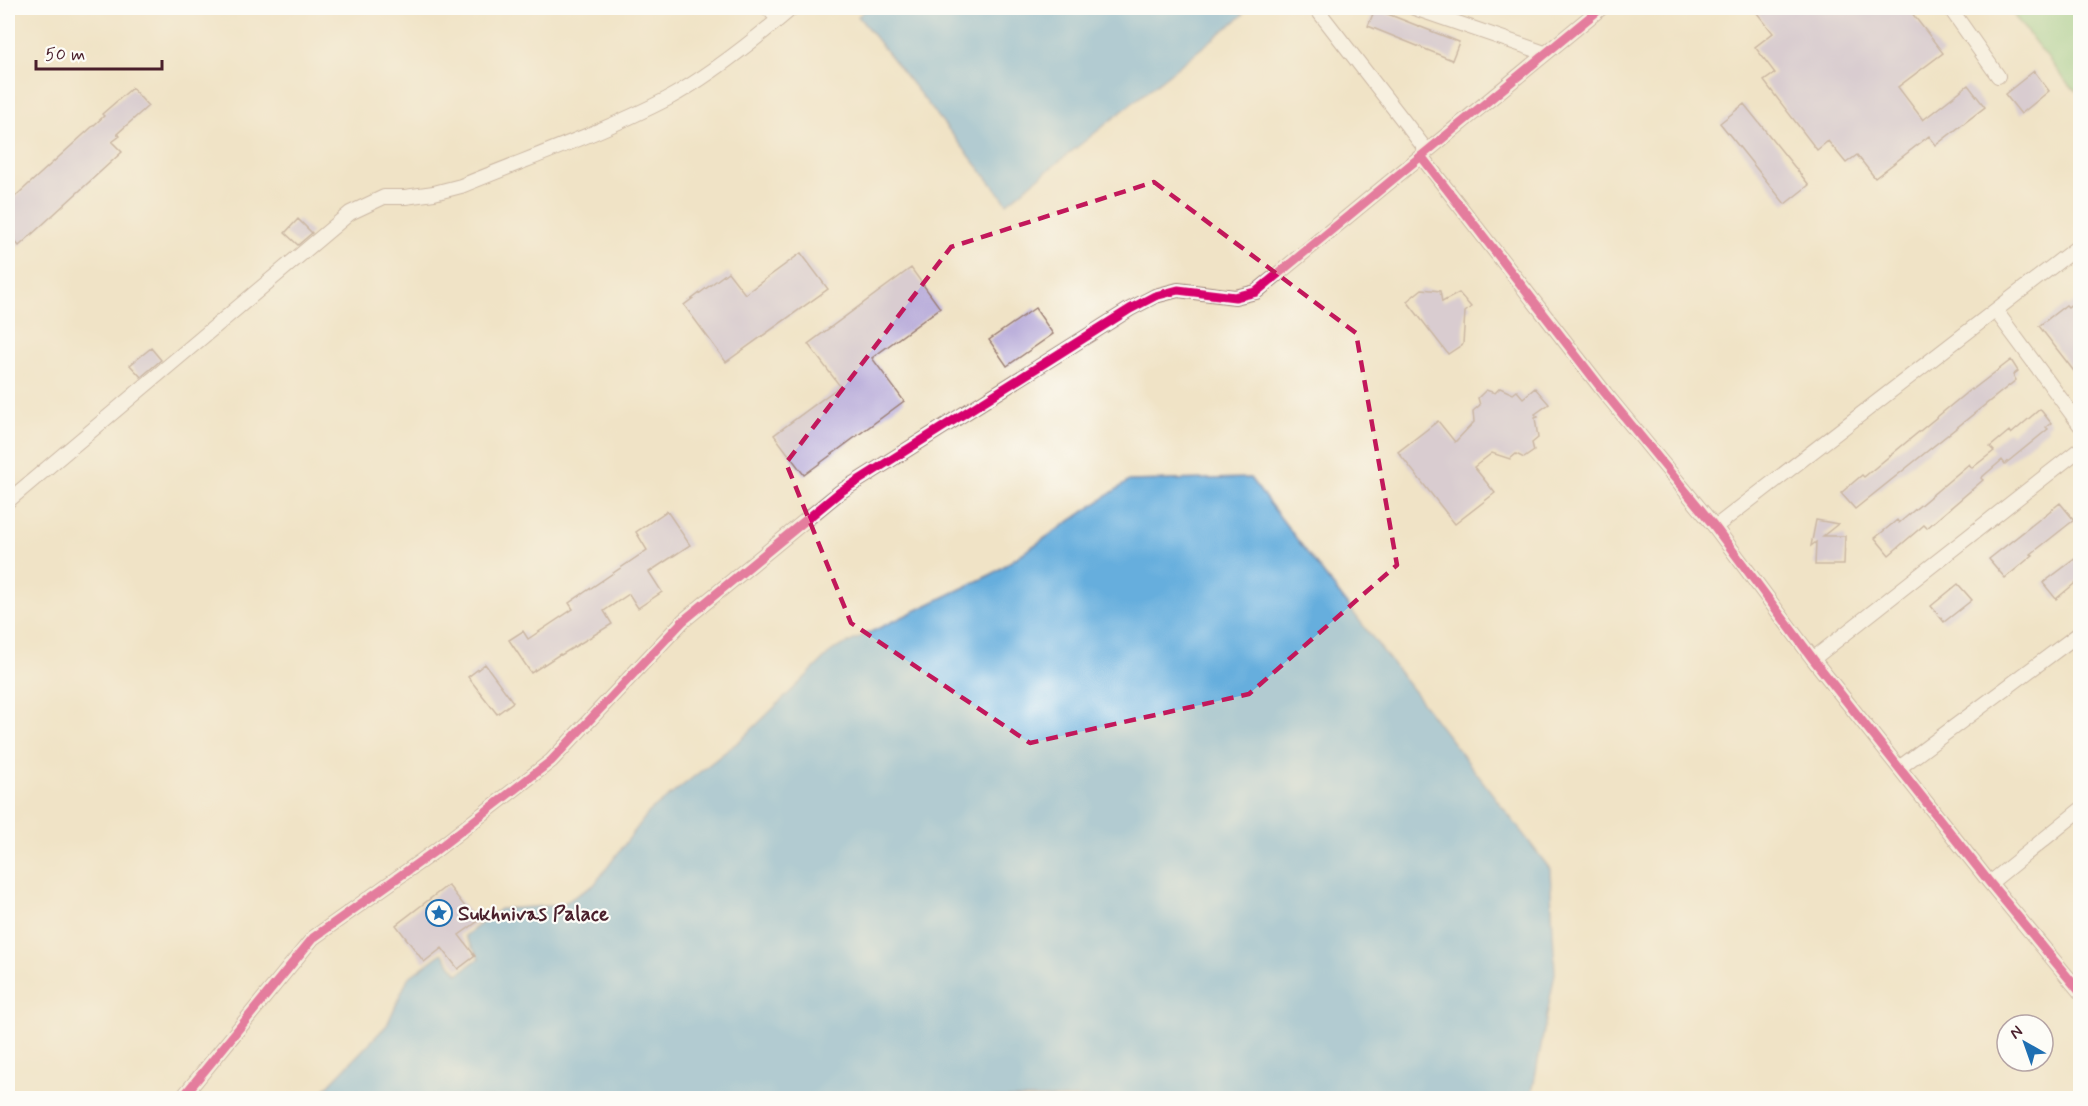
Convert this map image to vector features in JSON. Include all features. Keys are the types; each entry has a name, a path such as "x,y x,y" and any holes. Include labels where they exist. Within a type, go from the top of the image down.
{"street":[{"path":"768,8 778,19"},
{"path":"8,501 350,213 384,196 434,193 461,186 614,123 668,98 707,74 792,8"},
{"path":"1317,8 1605,393 1715,527 1813,659 1990,883 2079,988"},
{"path":"1414,8 1545,53"},
{"path":"182,1098 313,938 435,851 551,760 683,621 840,492 1130,309 1155,296 1178,290 1235,297 1256,292 1601,8"},
{"path":"1950,8 1998,76"},
{"path":"1715,527 2080,245"},
{"path":"1996,311 2080,424"},
{"path":"1813,659 2080,449"},
{"path":"1899,768 2080,633"},
{"path":"1990,883 2080,810"}],"highlighted area":[{"path":"1154,182 1356,333 1397,565 1249,694 1030,743 851,623 786,463 951,247"}],"green space":[{"path":"2008,8 2080,8 2080,93 2069,85"}],"water":[{"path":"868,8 1237,8 1243,15 1007,203 858,16"},
{"path":"1250,478 1550,869 1555,973 1531,1098 316,1098 387,1025 408,978 442,953 458,974 479,958 465,936 500,909 561,905 594,885 649,812 743,738 833,650 992,574 1129,481"}],"building":[{"path":"1753,8 1850,8 1854,13 1862,8 1908,8 1943,53 1898,87 1923,120 1968,85 1985,107 1936,145 1929,136 1875,178 1857,155 1846,163 1828,141 1817,150 1764,81 1775,73 1755,47 1773,33"},
{"path":"1375,9 1459,42 1452,60 1368,26"},
{"path":"2034,71 2049,91 2021,114 2005,94"},
{"path":"132,88 148,106 117,134 120,136 112,142 122,152 19,246 8,233 8,203"},
{"path":"1744,104 1809,185 1785,204 1720,123"},
{"path":"298,219 312,233 298,245 285,233"},
{"path":"801,253 828,289 726,362 684,305 728,272 745,294"},
{"path":"911,268 940,308 872,358 904,401 804,475 774,435 840,386 808,344"},
{"path":"1422,289 1440,291 1442,302 1459,293 1471,307 1465,312 1463,344 1448,354 1407,301"},
{"path":"2080,297 2080,379 2039,326"},
{"path":"1035,308 1053,334 1007,366 989,340"},
{"path":"151,348 161,360 141,377 130,365"},
{"path":"2011,360 2018,371 2013,375 2016,380 1855,509 1841,493 1862,475 1864,477 1971,389"},
{"path":"1500,388 1513,394 1517,391 1523,398 1535,388 1549,404 1535,414 1538,417 1535,418 1538,438 1532,443 1534,451 1524,458 1516,454 1510,459 1492,453 1474,467 1495,493 1455,524 1398,452 1438,421 1455,442 1474,422 1473,411 1480,405 1478,398 1486,390 1495,393"},
{"path":"2040,409 2051,423 2046,427 2048,429 2005,464 2002,460 1981,478 1983,480 1927,528 1924,525 1889,555 1875,538 1897,520 1899,523 1969,464 1972,468 1994,451 1990,447 2009,431 2011,434"},
{"path":"2060,503 2074,520 2005,578 1989,559"},
{"path":"667,511 690,545 649,572 662,592 638,608 629,594 604,611 612,624 531,673 509,640 523,631 528,639 573,609 569,603 647,550 636,532"},
{"path":"1816,520 1838,524 1823,536 1845,536 1844,565 1815,565 1816,542 1811,546"},
{"path":"2080,555 2080,579 2056,599 2043,583"},
{"path":"1958,584 1972,600 1944,622 1931,606"},
{"path":"485,664 513,702 497,714 468,677"},
{"path":"448,885 477,922 459,935 475,956 458,969 442,948 424,962 396,925"}],"cycle path":[{"path":"182,1098 313,938 435,851 551,761 683,621 840,492 1130,309 1155,296 1178,290 1235,297 1256,292 1601,8"},
{"path":"1421,156 1605,393 1715,527 1813,659 1990,883 2080,992"}],"place":[{"name":"Sukhnivas Palace","path":"439,913"}]}
